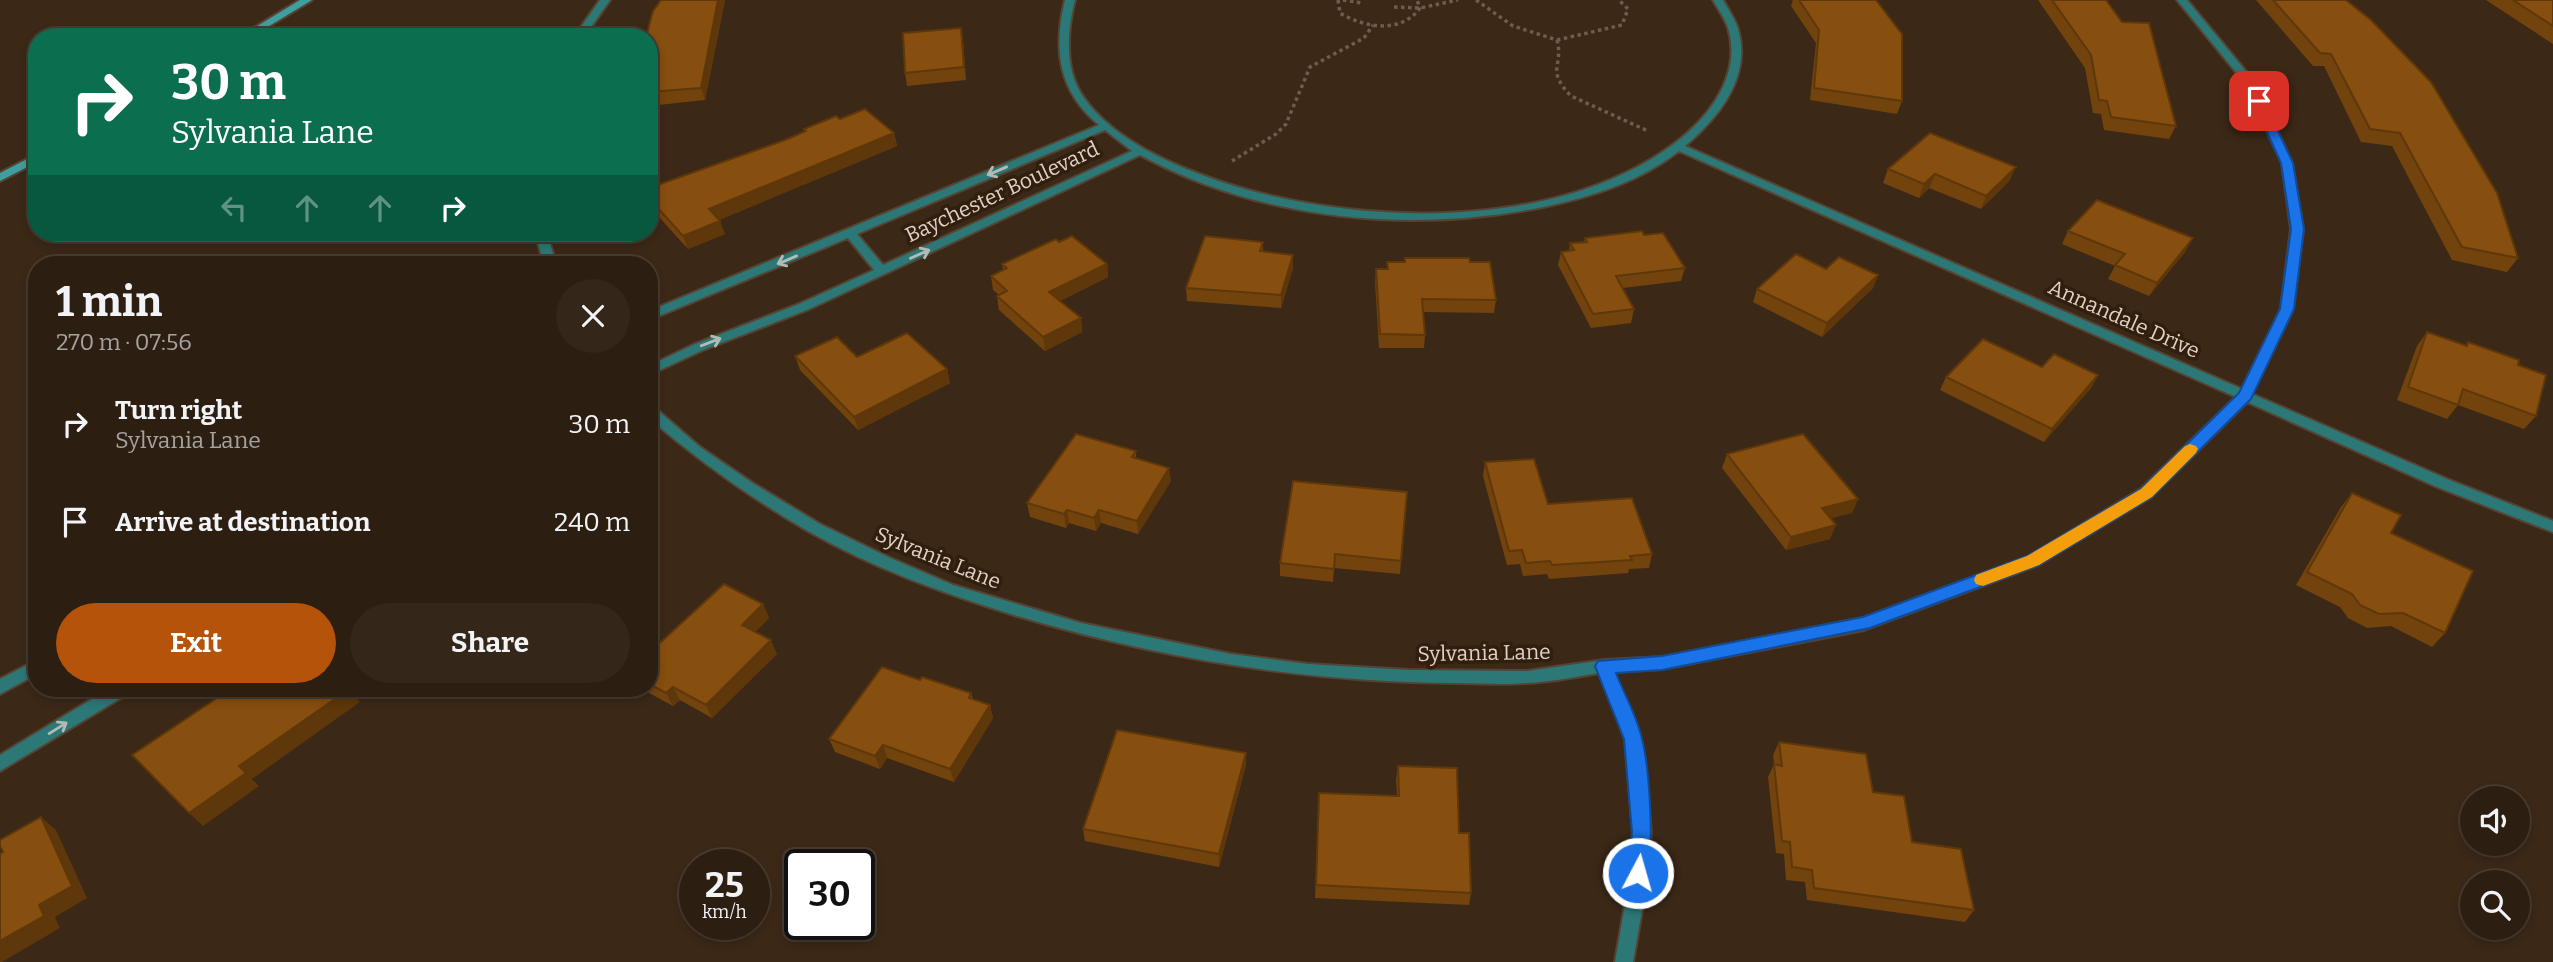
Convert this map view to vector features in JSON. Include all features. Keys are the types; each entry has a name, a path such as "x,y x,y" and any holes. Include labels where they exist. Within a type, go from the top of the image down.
{"street":[{"path":"259,28 307,0"},
{"path":"585,28 605,0"},
{"path":"1070,0 1062,27 1065,60 1076,95 1105,126 1140,151 1206,181 1262,198 1337,211 1429,216 1469,215 1532,206 1582,194 1628,178 1662,161 1718,111 1735,71 1734,32 1718,0"},
{"name":"Sylvania Lane","path":"658,418 695,450 746,486 815,528 883,561 949,589 1081,629 1160,647 1308,670 1409,677 1527,677 1604,666 1662,663 1864,624 2033,561 2146,493 2245,396 2287,309 2297,229 2287,163 2249,81 2182,0"},
{"name":"Baychester Boulevard","path":"658,312 1105,126"},
{"name":"Annandale Drive","path":"1679,147 2442,483 2553,527"},
{"name":"Baychester Boulevard","path":"658,367 699,347 803,307 1140,151"},
{"path":"0,178 28,162"},
{"path":"850,233 881,271"},
{"path":"1604,666 1633,739 1642,832 1636,893 1624,962"},
{"path":"0,687 28,671"},
{"path":"0,764 108,697"}],"path":[{"path":"1362,3 1340,0 1340,13 1348,19 1387,26 1410,20 1420,8"},
{"path":"1417,0 1420,8"},
{"path":"1394,6 1420,8 1458,0"},
{"path":"1476,0 1513,26 1557,40 1604,32 1622,25 1628,9 1619,0"},
{"path":"1229,163 1276,134 1286,124 1310,67 1364,38 1373,25"},
{"path":"1557,40 1559,44 1554,72 1563,89 1571,96 1607,114 1648,131"}],"building":[{"path":"661,0 718,0 701,88 658,91 658,28 648,28 653,11"},
{"path":"1799,0 1876,0 1902,34 1902,101 1814,88 1819,30"},
{"path":"2052,0 2106,0 2122,22 2149,23 2176,126 2111,117 2107,101 2099,100 2091,55"},
{"path":"2273,0 2346,0 2371,20 2431,82 2497,193 2518,258 2462,247 2400,133 2370,129 2331,54 2320,53"},
{"path":"2513,0 2553,0 2553,26"},
{"path":"961,28 964,67 905,73 903,33"},
{"path":"865,109 894,133 709,209 720,221 683,236 658,208 658,185 785,140 836,116 840,119"},
{"path":"1930,133 2016,167 1986,196 1935,174 1924,184 1888,169"},
{"path":"2097,200 2193,238 2157,283 2115,265 2125,254 2068,231"},
{"path":"1642,231 1644,235 1663,233 1685,268 1616,276 1634,309 1593,314 1561,252 1574,250 1570,243 1587,242 1585,238"},
{"path":"1072,236 1107,264 1049,292 1081,318 1043,337 997,296 1007,291 991,276 1007,268 1002,264 1056,239 1059,242"},
{"path":"1205,236 1263,242 1260,251 1293,255 1281,295 1186,288"},
{"path":"1796,254 1826,269 1839,257 1878,275 1827,323 1757,289"},
{"path":"1405,258 1469,258 1470,262 1490,262 1496,300 1422,299 1425,335 1380,334 1376,269 1388,269 1387,262 1405,262"},
{"path":"2427,332 2467,346 2468,342 2519,360 2518,365 2546,375 2536,416 2463,389 2458,405 2408,387"},
{"path":"907,333 947,369 854,417 795,356 837,337 857,357"},
{"path":"1983,339 2042,367 2054,354 2098,375 2052,429 1946,377"},
{"path":"1076,434 1136,451 1132,457 1169,468 1137,521 1099,510 1094,518 1067,510 1064,514 1027,503"},
{"path":"1803,434 1858,499 1822,508 1836,525 1791,537 1727,454"},
{"path":"1534,459 1548,504 1632,498 1652,554 1630,556 1632,560 1552,565 1550,561 1526,563 1522,550 1509,551 1485,462"},
{"path":"1293,481 1407,492 1401,561 1335,554 1334,569 1280,563"},
{"path":"2352,493 2401,515 2391,533 2473,571 2445,633 2403,613 2379,614 2360,605 2352,594 2307,572"},
{"path":"724,584 763,604 742,625 771,640 706,705 673,687 666,693 658,689 658,645"},
{"path":"882,667 971,693 969,698 990,705 950,769 883,745 875,756 829,739"},
{"path":"219,697 338,697 239,766 246,773 189,813 132,755"},
{"path":"1117,730 1246,753 1219,854 1083,829"},
{"path":"1779,742 1866,754 1873,792 1904,796 1912,842 1961,849 1974,910 1814,888 1812,870 1792,867 1790,842 1782,841 1774,764 1782,766"},
{"path":"1398,766 1457,768 1459,833 1469,833 1471,893 1316,885 1319,793 1399,796"},
{"path":"41,817 72,886 39,905 44,916 0,941 0,854 3,852 0,840"}],"slow traffic":[{"path":"1983,580 2033,561 2146,493 2190,449"}],"route":[{"path":"1638,873 1642,832 1633,739 1604,666 1662,663 1864,624 2033,561 2146,493 2245,396 2287,309 2297,229 2287,163 2259,101"}]}
